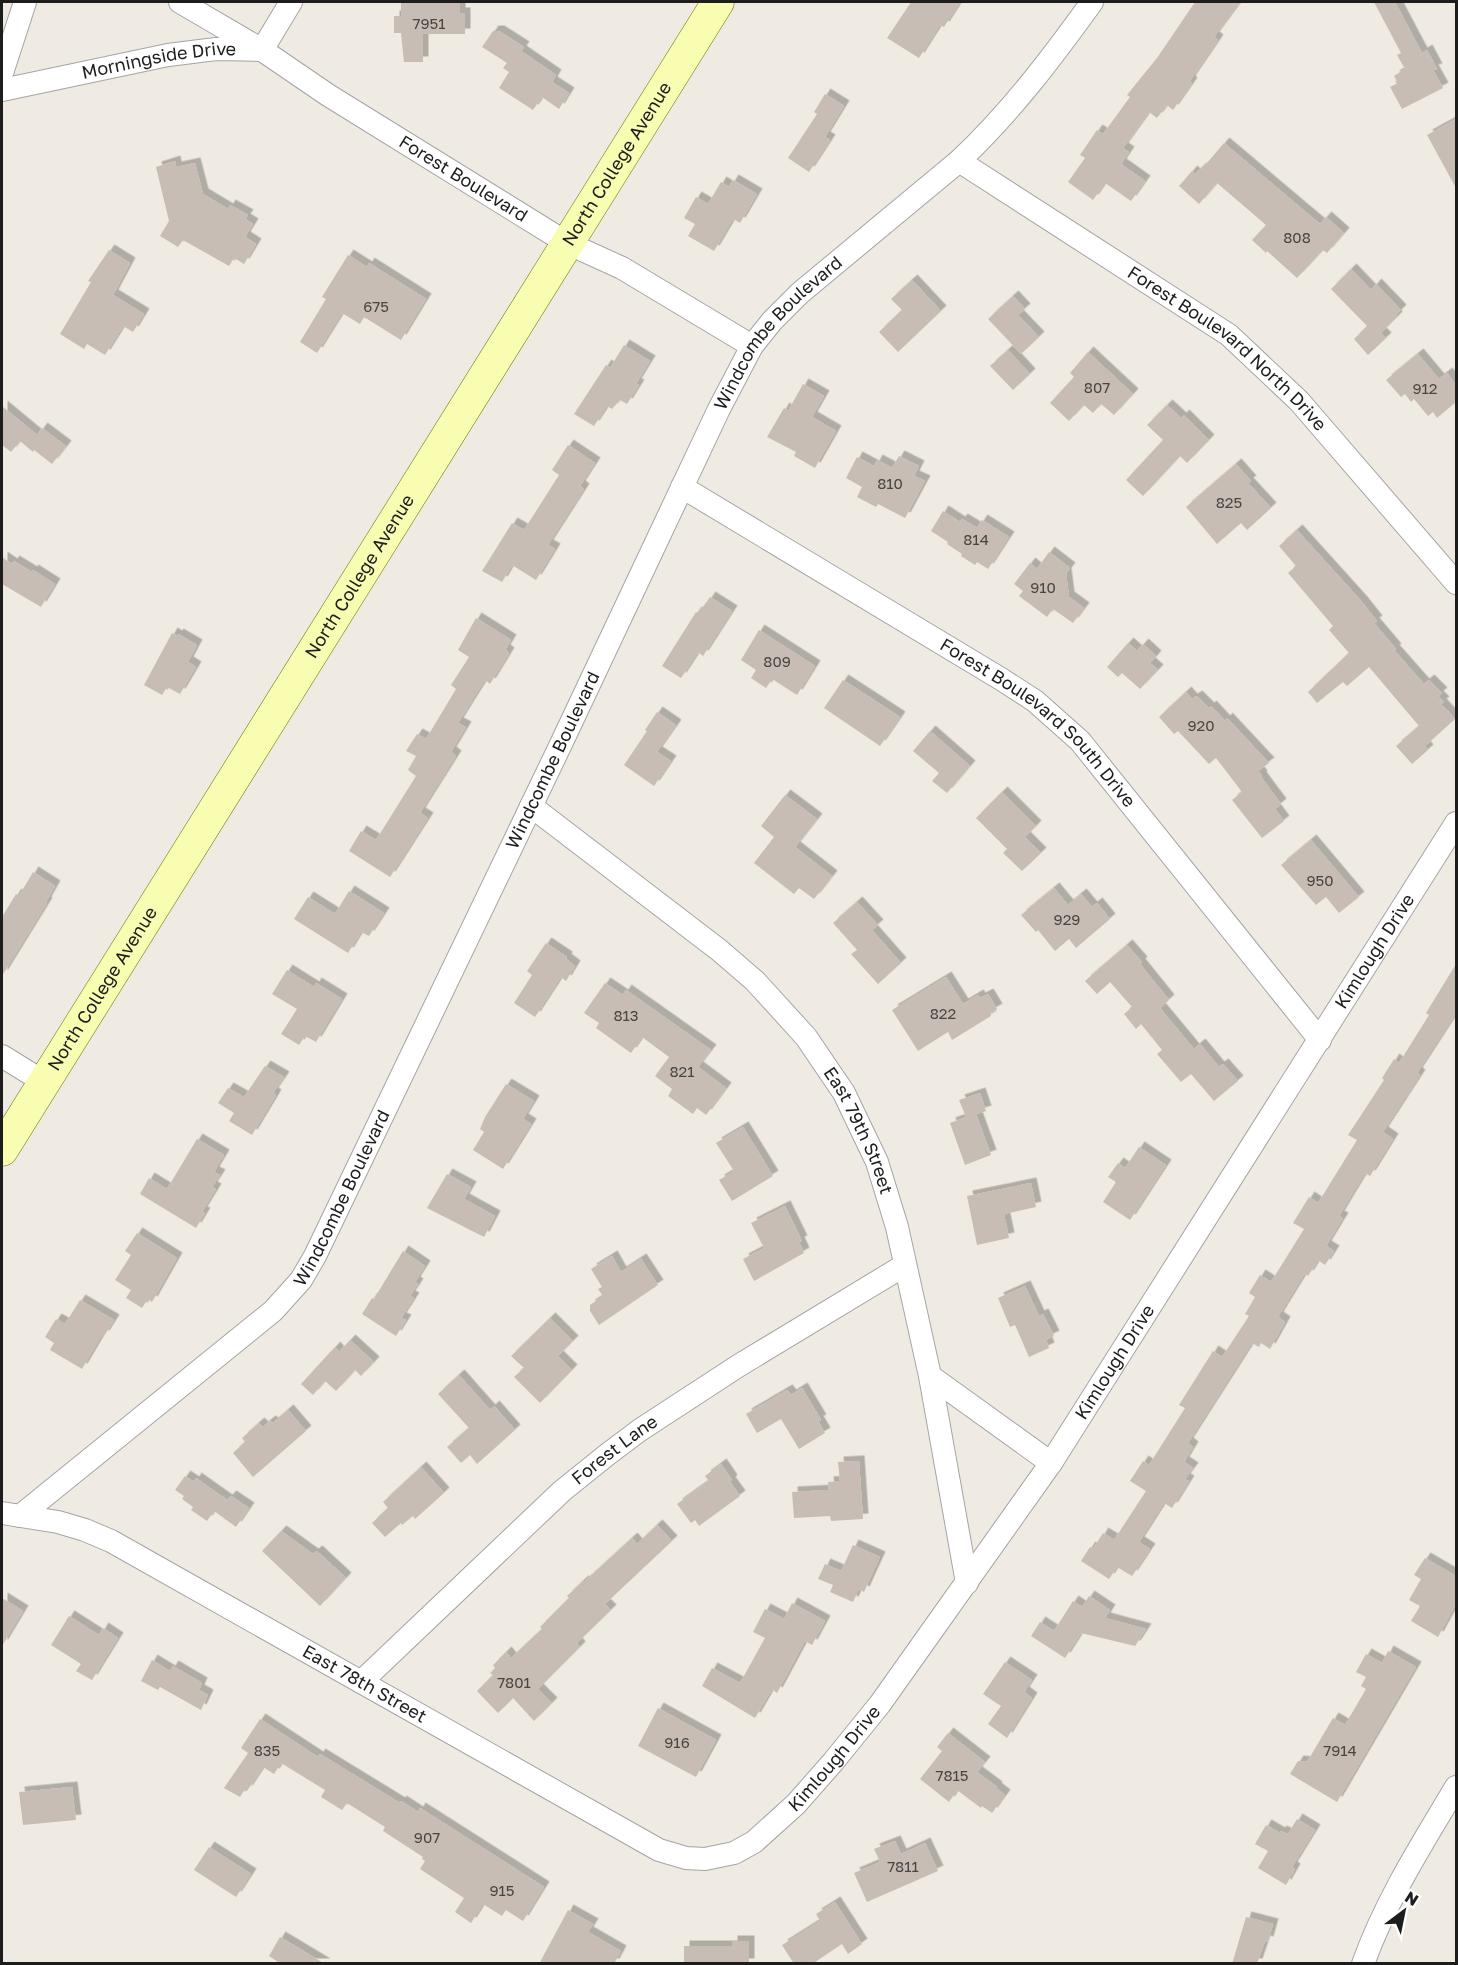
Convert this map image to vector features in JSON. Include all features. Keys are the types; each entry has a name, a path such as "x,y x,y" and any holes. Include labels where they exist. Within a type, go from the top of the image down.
{"main road":[{"name":"North College Avenue","path":"2,1150 718,2"}],"street":[{"path":"2,73 25,2"},
{"name":"Forest Boulevard","path":"180,2 262,50 328,94 567,243 622,268 752,346"},
{"name":"Morningside Drive","path":"2,90 168,55 216,49 262,50 291,2"},
{"name":"Windcombe Boulevard","path":"11,1515 273,1311 301,1281 531,806 719,409 752,346 772,321 800,293 959,161 993,127 1026,91 1092,2"},
{"name":"Forest Boulevard North Drive","path":"959,161 1229,335 1299,401 1456,583"},
{"name":"Forest Boulevard South Drive","path":"682,487 1001,679 1042,708 1080,741 1320,1041"},
{"name":"East 79th Street","path":"531,806 741,968 801,1030 829,1068 858,1118 877,1162 889,1199 905,1265 930,1376 967,1583"},
{"name":"Kimlough Drive","path":"723,1856 742,1849 765,1833 796,1804 886,1696 967,1583 1052,1463 1456,823"},
{"path":"2,1056 44,1082"},
{"name":"Forest Lane","path":"361,1682 562,1491 608,1454 640,1430 738,1366 905,1265"},
{"path":"930,1376 1052,1463"},
{"name":"East 78th Street","path":"11,1515 58,1522 111,1541 659,1850 686,1858 705,1859 723,1856"},
{"path":"1363,1964 1398,1884 1456,1787"}],"building":[{"path":"401,2 460,2 460,13 465,13 465,34 423,34 423,62 404,62 401,33 394,33 394,16 401,16"},
{"path":"911,2 960,2 944,27 940,25 919,58 887,38"},
{"path":"1195,2 1240,2 1214,37 1218,40 1173,110 1167,105 1157,118 1149,112 1123,148 1129,152 1121,164 1145,181 1131,201 1105,183 1093,200 1068,182 1085,158 1080,155 1097,130 1103,134 1130,97 1127,95 1157,58"},
{"path":"1374,2 1395,2 1422,53 1427,50 1437,69 1433,70 1443,88 1402,109 1390,87 1398,83 1394,76 1405,69 1397,55 1401,53"},
{"path":"493,31 499,31 524,47 521,51 556,75 552,82 569,93 559,109 542,97 533,110 499,88 509,72 503,68 507,63 482,47"},
{"path":"825,94 844,106 825,137 830,140 809,172 788,158 817,114 814,112"},
{"path":"1456,119 1456,188 1427,135"},
{"path":"1224,143 1320,224 1326,217 1344,233 1327,253 1323,250 1297,278 1252,240 1266,225 1217,183 1199,204 1179,186 1192,171 1195,174 1202,169"},
{"path":"175,161 176,167 195,163 203,194 228,209 230,205 248,215 245,219 253,224 245,237 256,244 244,264 234,258 229,266 183,240 178,247 160,236 169,221 156,167"},
{"path":"733,180 757,194 740,223 733,219 714,251 688,236 695,224 684,218 696,197 708,204 721,182 729,187"},
{"path":"109,250 130,263 113,295 144,314 133,332 123,326 105,355 87,344 84,349 60,334 91,282 88,281"},
{"path":"348,255 367,267 369,263 426,299 401,340 364,317 360,324 342,313 317,353 300,342 326,299 322,297"},
{"path":"1351,269 1371,290 1376,284 1401,310 1381,333 1386,338 1368,355 1354,339 1367,326 1331,289"},
{"path":"912,280 941,311 898,352 879,332 902,310 891,299"},
{"path":"1013,296 1025,309 1018,315 1039,337 1021,354 988,319"},
{"path":"624,345 650,361 627,404 620,400 612,409 607,406 594,426 574,414 606,365 610,368"},
{"path":"1008,350 1030,374 1013,390 990,366"},
{"path":"1088,352 1133,394 1114,415 1101,404 1093,413 1084,405 1069,421 1050,403 1074,377 1070,373"},
{"path":"1418,354 1439,379 1447,373 1456,385 1456,402 1437,418 1433,412 1428,416 1414,399 1411,402 1405,394 1401,397 1386,380"},
{"path":"803,384 824,396 812,417 836,431 815,468 794,456 796,452 767,437 784,408 788,411"},
{"path":"1167,405 1181,418 1184,415 1209,440 1187,463 1180,456 1143,496 1126,480 1163,440 1147,425"},
{"path":"2,406 37,435 42,428 66,446 52,464 20,441 11,452 2,445"},
{"path":"568,445 595,463 580,486 584,489 548,545 555,549 536,580 512,565 502,582 482,571 512,523 524,530 559,475 552,470"},
{"path":"899,456 919,466 914,476 925,481 905,518 878,504 876,507 857,497 862,487 846,478 857,457 874,466 877,460 892,468"},
{"path":"1236,464 1251,481 1248,483 1271,508 1247,530 1241,523 1217,544 1186,507"},
{"path":"943,511 960,522 962,519 977,528 982,520 1009,537 988,569 977,562 975,565 961,556 962,554 947,544 948,542 931,531"},
{"path":"1297,530 1362,602 1377,621 1374,623 1396,649 1394,650 1424,684 1429,680 1442,693 1438,696 1444,702 1441,704 1455,719 1425,746 1428,750 1412,764 1396,746 1419,726 1369,667 1347,686 1343,682 1317,703 1308,692 1349,653 1329,630 1333,626 1288,573 1296,566 1279,546"},
{"path":"1049,552 1070,568 1066,573 1069,597 1084,608 1073,623 1053,609 1047,617 1019,596 1023,591 1014,584 1030,563 1037,569"},
{"path":"2,557 12,564 14,561 32,572 33,570 55,584 41,607 2,584"},
{"path":"710,597 732,611 703,656 698,652 681,678 662,666 696,612 702,609"},
{"path":"476,618 511,640 505,650 509,653 490,684 485,680 458,723 466,727 451,752 456,756 420,813 428,818 390,877 349,851 361,831 376,840 416,776 408,770 416,756 406,751 417,734 426,739 456,689 451,685 469,657 458,650"},
{"path":"759,630 815,666 797,695 772,679 766,688 751,678 756,670 741,660"},
{"path":"172,633 197,645 188,662 196,667 180,694 167,687 162,695 144,685"},
{"path":"1128,643 1137,651 1143,644 1156,656 1150,663 1158,670 1140,689 1122,673 1118,677 1107,667"},
{"path":"843,680 900,717 880,746 824,708"},
{"path":"1186,692 1192,699 1197,696 1209,708 1211,706 1225,721 1227,718 1269,763 1258,771 1281,804 1275,809 1284,821 1262,838 1232,800 1242,792 1216,758 1209,764 1178,731 1174,734 1159,717"},
{"path":"657,712 676,725 657,752 671,761 654,786 624,765"},
{"path":"930,731 970,766 947,793 932,781 939,773 913,751"},
{"path":"1002,792 1036,826 1025,837 1041,853 1022,871 1003,853 1007,849 976,818"},
{"path":"785,795 817,819 795,847 832,876 814,899 799,888 794,894 754,863 774,837 761,826"},
{"path":"1311,840 1359,897 1339,913 1326,897 1316,905 1281,865"},
{"path":"33,872 55,886 2,976 2,917 16,894 19,896"},
{"path":"1054,888 1068,905 1081,894 1092,907 1097,903 1110,919 1076,948 1069,939 1055,951 1038,930 1036,932 1021,915"},
{"path":"349,891 384,913 369,936 361,932 348,953 294,919 308,897 335,914"},
{"path":"857,902 878,925 872,930 901,963 878,984 851,954 857,950 833,923"},
{"path":"546,943 567,957 566,959 575,966 566,981 561,977 535,1017 514,1003 532,975 527,971"},
{"path":"1127,945 1169,1000 1160,1008 1194,1049 1200,1044 1219,1067 1223,1064 1238,1081 1214,1101 1191,1074 1181,1082 1157,1054 1162,1050 1141,1024 1136,1029 1124,1014 1132,1007 1110,982 1097,994 1085,981"},
{"path":"1456,964 1456,1013 1417,1073 1420,1075 1383,1132 1393,1139 1370,1176 1365,1173 1339,1216 1343,1218 1326,1246 1334,1251 1325,1265 1318,1260 1308,1276 1305,1273 1278,1317 1285,1322 1270,1349 1261,1343 1259,1347 1252,1343 1188,1443 1193,1447 1184,1462 1193,1468 1185,1479 1189,1481 1172,1508 1164,1503 1139,1542 1150,1549 1132,1576 1117,1567 1109,1579 1081,1561 1090,1547 1093,1549 1103,1533 1114,1540 1146,1491 1130,1481 1143,1461 1149,1465 1185,1408 1179,1405 1213,1351 1222,1357 1249,1316 1245,1314 1255,1297 1249,1293 1260,1275 1271,1282 1304,1229 1293,1223 1309,1197 1318,1203 1357,1140 1348,1135 1384,1080 1382,1078 1394,1059 1399,1063 1429,1015 1426,1013"},
{"path":"287,970 314,987 316,983 342,999 316,1042 305,1036 299,1045 281,1034 297,1009 272,994"},
{"path":"946,977 963,1004 978,995 980,998 988,994 997,1009 990,1013 991,1016 952,1040 948,1032 918,1051 892,1010"},
{"path":"605,983 623,995 626,990 711,1050 698,1067 726,1088 706,1115 697,1108 693,1114 668,1096 672,1089 655,1076 669,1057 642,1037 631,1053 596,1028 599,1023 584,1013"},
{"path":"265,1066 284,1077 273,1093 276,1095 252,1135 229,1121 234,1113 218,1103 228,1088 244,1097"},
{"path":"506,1084 534,1101 523,1119 531,1124 503,1169 473,1150 484,1132 480,1129 485,1117"},
{"path":"980,1093 986,1111 976,1114 991,1155 965,1165 950,1123 966,1117 959,1100"},
{"path":"743,1127 773,1176 732,1201 719,1180 734,1171 716,1143"},
{"path":"197,1139 224,1155 214,1172 220,1175 212,1187 216,1189 202,1212 205,1213 196,1228 140,1194 149,1178 167,1189"},
{"path":"1139,1147 1166,1165 1130,1220 1103,1202 1116,1182 1108,1177 1118,1163 1125,1168"},
{"path":"447,1174 471,1187 464,1199 495,1216 484,1237 427,1208"},
{"path":"1031,1183 1036,1207 1004,1214 1009,1238 977,1245 967,1196"},
{"path":"785,1206 802,1241 799,1242 804,1253 754,1281 743,1259 764,1248 751,1223"},
{"path":"137,1233 177,1258 152,1302 148,1299 142,1308 126,1298 131,1290 115,1280 131,1255 125,1251"},
{"path":"403,1251 425,1266 410,1296 414,1298 401,1318 406,1320 396,1336 362,1314 372,1298 374,1299"},
{"path":"612,1256 621,1272 641,1259 658,1285 599,1325 590,1311 590,1305 603,1296 598,1289 602,1287 591,1269"},
{"path":"1025,1286 1039,1316 1043,1314 1054,1336 1046,1340 1049,1348 1029,1357 1015,1325 1010,1327 998,1298"},
{"path":"80,1300 114,1320 104,1336 102,1335 82,1369 50,1350 54,1343 45,1337 56,1319 65,1324"},
{"path":"550,1318 573,1341 558,1356 572,1370 540,1403 514,1377 524,1368 511,1356"},
{"path":"350,1340 374,1362 361,1376 355,1370 336,1391 325,1381 313,1395 301,1384 335,1347 339,1352"},
{"path":"459,1375 490,1410 494,1406 515,1430 477,1464 470,1455 461,1463 447,1447 469,1428 438,1394"},
{"path":"802,1388 821,1420 818,1421 825,1433 799,1449 781,1419 757,1433 746,1414 787,1390 791,1395"},
{"path":"288,1410 306,1431 253,1477 233,1453 245,1442 242,1438 259,1423 263,1427 270,1421 273,1423"},
{"path":"859,1461 863,1519 831,1521 830,1516 794,1518 792,1492 829,1490 828,1482 840,1481 838,1462"},
{"path":"721,1464 740,1496 699,1526 695,1520 691,1523 677,1504 709,1481 705,1476"},
{"path":"421,1467 444,1493 415,1519 413,1516 402,1525 401,1523 385,1537 372,1523 388,1508 383,1502"},
{"path":"185,1476 194,1482 196,1478 227,1500 231,1496 249,1508 236,1527 214,1511 207,1521 191,1510 193,1507 182,1499 184,1496 175,1490"},
{"path":"657,1525 672,1541 605,1604 611,1610 577,1643 580,1647 538,1689 552,1703 534,1721 513,1698 498,1713 477,1691 493,1675 490,1673 495,1668 493,1665 506,1652 511,1658 542,1629 540,1627 583,1581 632,1538 637,1544"},
{"path":"281,1531 313,1554 317,1551 346,1578 320,1606 262,1551"},
{"path":"853,1545 880,1557 864,1592 859,1589 853,1602 830,1592 833,1585 818,1579 825,1564 841,1571"},
{"path":"1425,1558 1456,1576 1456,1604 1438,1637 1411,1621 1420,1606 1409,1600 1421,1579 1414,1575"},
{"path":"1089,1596 1110,1610 1105,1618 1146,1629 1135,1646 1081,1633 1065,1658 1031,1636 1040,1622 1054,1631 1073,1601 1082,1607"},
{"path":"2,1598 23,1611 2,1646"},
{"path":"792,1603 825,1621 812,1645 805,1641 777,1693 772,1689 755,1718 702,1686 712,1668 740,1683 765,1638 753,1632 765,1609 784,1619"},
{"path":"69,1616 99,1635 103,1628 118,1638 92,1680 76,1671 81,1664 51,1645"},
{"path":"1388,1651 1416,1667 1337,1802 1290,1774 1298,1761 1307,1762 1333,1718 1345,1725 1366,1689 1361,1686 1366,1677 1356,1672 1366,1654 1382,1663"},
{"path":"152,1660 170,1671 173,1666 202,1683 199,1690 208,1695 201,1710 160,1687 158,1690 141,1681"},
{"path":"1005,1662 1032,1680 1024,1692 1032,1698 1007,1738 988,1724 1001,1706 983,1694"},
{"path":"658,1708 716,1740 696,1777 638,1746"},
{"path":"260,1719 318,1757 320,1754 400,1803 401,1801 418,1812 420,1808 544,1887 523,1921 506,1910 502,1916 483,1904 471,1923 455,1912 464,1898 420,1869 425,1861 423,1857 383,1831 385,1827 347,1803 342,1810 321,1797 325,1790 281,1763 274,1774 263,1767 247,1791 245,1789 240,1797 224,1788 248,1753 241,1748"},
{"path":"948,1733 985,1762 977,1772 1005,1795 992,1813 982,1806 981,1808 957,1790 949,1802 920,1779 942,1751 937,1747"},
{"path":"72,1787 76,1820 23,1825 19,1792"},
{"path":"1297,1819 1315,1830 1292,1867 1295,1869 1286,1885 1258,1868 1268,1851 1255,1844 1266,1825 1280,1833 1281,1831 1288,1834"},
{"path":"895,1841 901,1854 925,1843 938,1871 867,1902 854,1873 880,1862 874,1849"},
{"path":"209,1847 251,1874 236,1897 194,1870"},
{"path":"835,1902 862,1944 848,1954 842,1944 812,1964 794,1964 782,1945 820,1921 816,1914"},
{"path":"568,1910 593,1924 588,1932 621,1951 614,1964 539,1964"},
{"path":"1246,1917 1273,1924 1268,1942 1265,1941 1257,1964 1232,1964"},
{"path":"280,1937 325,1964 281,1964 269,1956"},
{"path":"732,1941 749,1941 749,1964 684,1964 684,1946 732,1946"}]}
